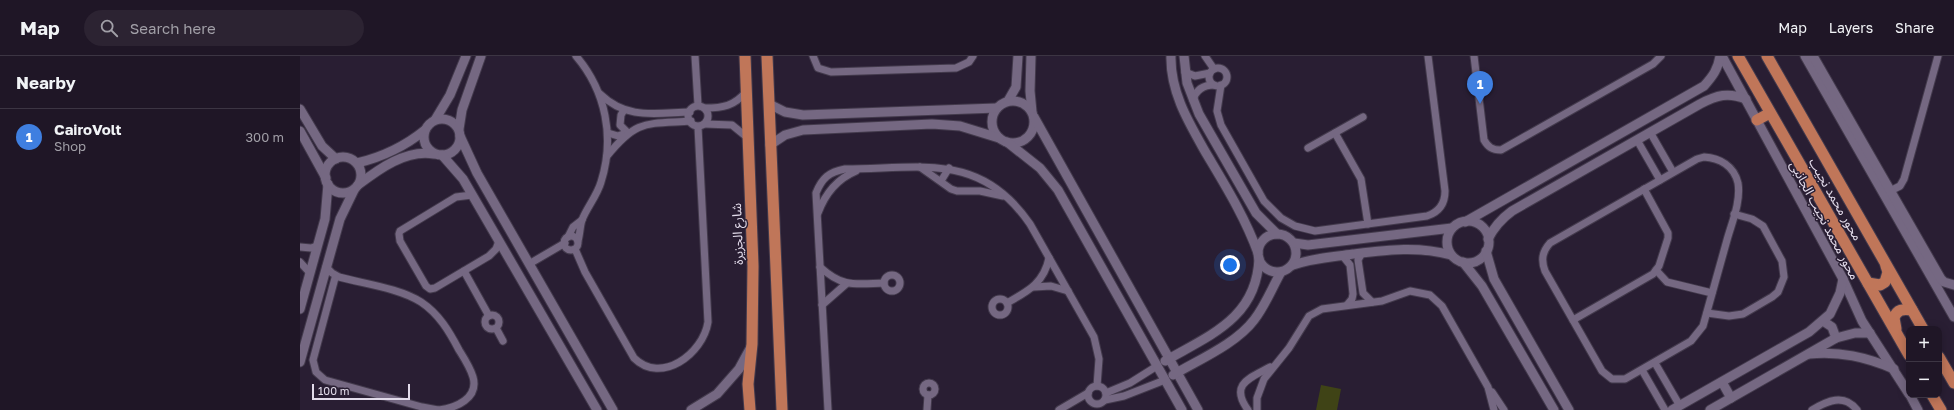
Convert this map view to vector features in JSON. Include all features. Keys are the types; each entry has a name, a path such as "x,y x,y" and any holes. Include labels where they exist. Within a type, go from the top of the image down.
{"main road":[{"name":"شارع الجزيرة","path":"745,56 752,266 752,344 748,384 750,410"},
{"path":"767,56 782,410"},
{"name":"محور محمد نجيب","path":"1738,56 1906,350"},
{"name":"محور محمد نجيب","path":"1767,56 1921,326"},
{"path":"1757,120 1770,113"},
{"path":"1868,283 1880,285 1885,282 1888,272 1884,261"},
{"path":"1898,337 1894,318 1895,314 1901,310 1912,310"},
{"path":"1942,362 1954,383"},
{"path":"1934,398 1941,410"}],"street":[{"path":"357,163 388,154 408,143 425,130 429,124 435,120 450,96 466,56"},
{"path":"300,131 327,181 337,192 349,192 380,170 406,157 420,153 449,154 455,150 462,110 481,56"},
{"path":"576,56 588,72 599,93 605,114 608,133 607,156 600,188 582,220 575,249 585,272 634,358 646,367 662,369 686,357 697,348 704,336 708,322 698,127"},
{"path":"695,56 698,105"},
{"path":"812,56 818,68 831,72 956,68 968,62 973,56"},
{"path":"768,104 785,112 803,115 997,108 1008,101 1016,87 1018,56"},
{"path":"770,145 785,134 803,130 932,124 966,128 1003,140 1020,142 1033,130 1030,91 1031,56"},
{"path":"1171,56 1174,81 1184,112 1244,220 1258,256 1265,268 1269,271 1281,272"},
{"path":"1184,56 1185,72 1193,100 1199,114 1256,213 1277,234 1289,238 1294,243 1297,250 1293,265"},
{"path":"1205,56 1212,71 1209,79 1217,85"},
{"path":"1217,85 1217,111 1221,125 1264,201 1274,213 1295,226 1315,231 1427,216 1436,212 1444,200 1445,191 1428,56"},
{"path":"1474,56 1484,140 1488,146 1494,150 1501,150 1653,64 1661,56"},
{"path":"1294,243 1308,245 1452,228 1704,86 1713,76 1721,56"},
{"name":"محور محمد نجيب الجانبى","path":"1721,56 1746,99 1843,279 1860,317 1906,389"},
{"path":"1805,56 1887,193 1941,279 1951,284"},
{"path":"1813,56 1939,291 1951,305 1954,316"},
{"path":"1887,193 1900,186 1904,179 1938,56"},
{"path":"1185,72 1195,76 1222,69 1226,75 1225,82 1217,85 1208,85 1200,89 1193,100"},
{"path":"698,127 691,121 690,112 692,108 698,105 705,108 730,106 739,100 746,92"},
{"path":"599,93 611,103 624,110 638,114 690,112"},
{"path":"1488,239 1502,218 1512,211 1712,98 1723,94 1736,95 1746,99"},
{"path":"1008,101 1022,102 1033,115 1198,410"},
{"path":"705,108 707,120 705,124"},
{"path":"997,108 992,120 995,133 1040,168 1058,190 1182,410"},
{"path":"300,109 322,146 336,159"},
{"path":"605,114 624,110"},
{"path":"624,110 621,115 620,125 628,133"},
{"path":"1308,148 1363,117"},
{"path":"435,120 449,120 459,133 476,173 613,410"},
{"path":"608,133 618,136 628,133 645,124 691,121"},
{"path":"698,127 705,124 732,125 748,138"},
{"path":"425,130 425,144 429,150 438,154 453,166 466,184 598,410"},
{"path":"1650,132 1673,172"},
{"path":"607,156 628,133"},
{"path":"1335,133 1361,179 1368,224"},
{"path":"1637,140 1660,180"},
{"path":"1704,157 1718,159 1734,174 1737,182 1738,199 1703,326 1696,337 1642,370 1625,379 1619,380 1606,376 1573,320 1543,264 1545,249 1550,243 1673,172 1697,159 1704,157"},
{"path":"300,309 327,207 328,167 336,159 347,158 357,163 362,174 340,219 300,362"},
{"path":"920,167 950,189 957,192 988,192 1007,197"},
{"path":"828,410 816,193 820,183 826,176 835,171 920,167 949,168 975,177 997,189 1007,197 1022,212 1089,326 1097,348 1099,359 1097,386"},
{"path":"941,181 949,168"},
{"path":"818,215 826,195 833,186 841,179 860,169"},
{"path":"973,191 975,177"},
{"path":"456,198 466,184"},
{"path":"1573,320 1648,277 1656,270 1668,238 1668,232 1644,189"},
{"path":"472,195 456,198 403,229 399,234 399,238 428,288 435,288 489,256 496,250 499,241"},
{"path":"1706,313 1728,316 1743,314 1778,292 1784,277 1782,261 1763,226 1752,219 1734,214"},
{"path":"575,249 572,250 567,248 566,240 573,227 582,220"},
{"path":"1465,222 1478,224 1487,233 1488,239 1486,251 1494,279 1569,410"},
{"path":"1376,223 1378,236"},
{"path":"1451,255 1447,241 1452,228"},
{"path":"1103,402 1157,366 1226,325 1242,310 1248,301 1257,280 1258,256 1264,240 1277,234"},
{"path":"529,264 566,240 573,237 578,241"},
{"path":"300,247 310,248 317,246"},
{"path":"1088,393 1093,403 1103,402 1124,396 1165,380 1232,340 1243,332 1261,309 1281,272 1293,265 1309,260 1342,255 1413,249 1451,255 1463,262 1482,286 1554,410"},
{"path":"1463,262 1476,261 1486,251"},
{"path":"1362,253 1358,260 1363,293 1365,297 1372,302"},
{"path":"489,256 500,255 510,260"},
{"path":"1342,255 1350,265 1353,294 1352,299 1347,305"},
{"path":"1007,303 1034,287 1044,274 1049,258"},
{"path":"300,262 310,273"},
{"path":"326,267 337,278"},
{"path":"820,267 832,277 846,284 884,283"},
{"path":"1656,270 1667,282 1712,293"},
{"path":"464,271 489,316 485,319 486,326 492,329 496,328 503,341"},
{"path":"1044,274 1052,286"},
{"path":"322,282 337,278 414,298 434,312 445,325 471,371 474,385 472,392 463,403 447,409 438,410 422,407 325,380 316,372 313,360 337,278"},
{"path":"1655,362 1676,408 1809,332 1823,321 1834,308 1840,293 1843,279"},
{"path":"822,305 846,284"},
{"path":"1939,291 1942,285 1951,284"},
{"path":"1034,287 1052,286 1068,291"},
{"path":"1257,410 1260,388 1264,379 1289,348 1309,316 1322,309 1372,302 1410,291 1420,292 1438,300 1488,387 1504,410"},
{"path":"1823,321 1832,327 1836,338"},
{"path":"1710,410 1836,338 1855,333 1870,333"},
{"path":"691,410 717,394 738,369 752,344"},
{"path":"1806,354 1826,352 1852,355 1877,362 1894,370"},
{"path":"1248,410 1241,399 1241,386 1247,380 1274,365"},
{"path":"1642,370 1665,410"},
{"path":"1722,382 1731,398"},
{"path":"1059,410 1088,393 1091,388 1097,386 1103,387 1103,402"},
{"path":"1488,387 1494,410"},
{"path":"927,410 928,395"},
{"name":"محور محمد نجيب الجانبى","path":"1911,398 1918,410"},
{"path":"1812,410 1831,400 1848,402 1857,410"}],"green space":[{"path":"1321,385 1341,389 1337,410 1316,410"}],"place":[{"name":"CairoVolt","path":"1480,104"}]}
